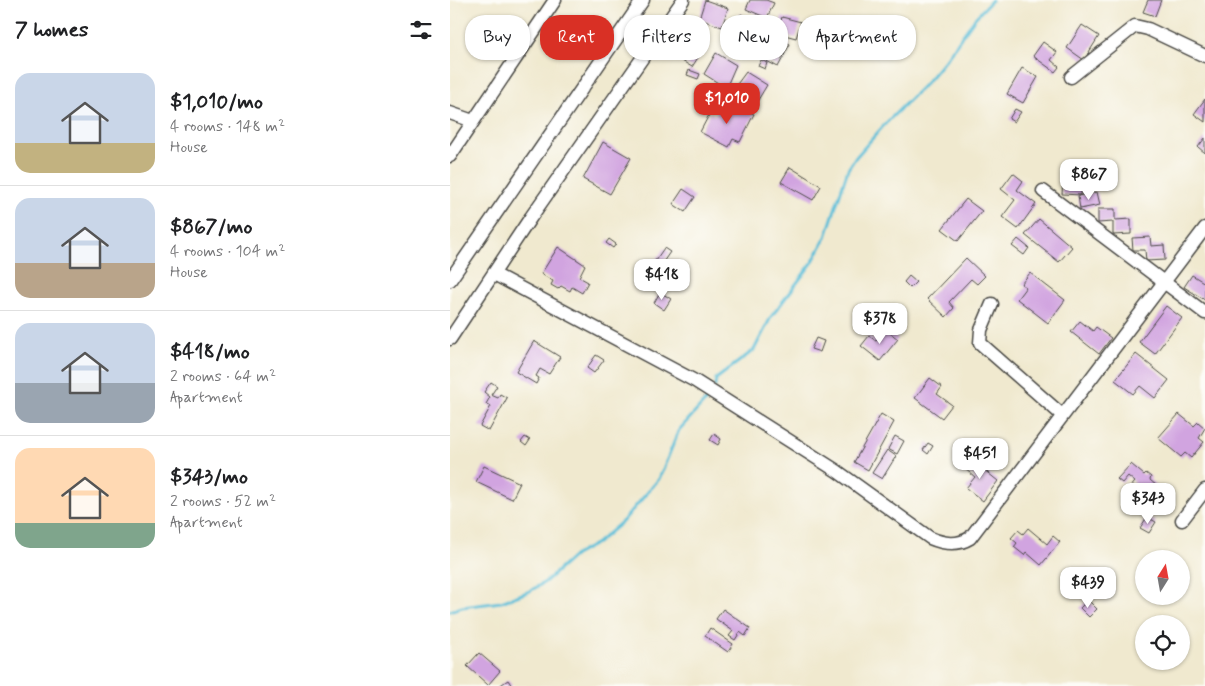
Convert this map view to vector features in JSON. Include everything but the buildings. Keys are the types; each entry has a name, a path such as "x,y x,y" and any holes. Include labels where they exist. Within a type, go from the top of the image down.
{"street":[{"path":"450,156 555,0"},
{"path":"450,280 643,0"},
{"path":"450,340 531,217 683,0"},
{"path":"1070,77 1135,26 1148,29 1205,56"},
{"path":"450,113 473,121"},
{"path":"1043,191 1205,313"},
{"path":"494,274 695,381 837,472 930,538 946,543 961,543 970,538 1205,228"},
{"path":"992,304 981,330 980,342 1062,415"},
{"path":"1182,520 1205,490"}],"waterway":[{"path":"715,386 716,379 754,350 771,317 812,263 826,237 848,169 856,157 886,123 925,84 946,59 975,18 992,0"},
{"path":"450,611 462,607 501,602 530,591 545,582 575,555 597,543 623,521 659,479 679,430 710,396"}]}
